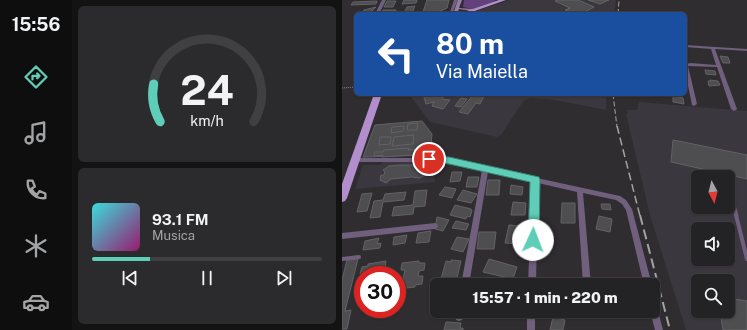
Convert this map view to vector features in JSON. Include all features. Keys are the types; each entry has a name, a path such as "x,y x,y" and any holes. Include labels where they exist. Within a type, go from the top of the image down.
{"main road":[{"path":"457,10 473,10 504,0"},
{"path":"342,198 377,96"}],"street":[{"path":"378,12 384,0"},
{"path":"440,12 457,10 456,0"},
{"path":"687,46 747,50"},
{"path":"713,48 734,109"},
{"path":"687,65 719,66"},
{"path":"687,70 694,104"},
{"path":"355,160 436,159 616,198 624,202 630,212 646,278"},
{"path":"466,278 485,169"},
{"path":"532,278 535,180"},
{"path":"580,190 586,278"},
{"path":"342,236 435,226"},
{"path":"530,330 531,318"},
{"path":"656,318 659,330"}],"lane":[{"path":"735,210 747,259"},
{"path":"342,259 359,257"}],"path":[{"path":"342,88 354,87"}],"shaded area":[{"path":"464,0 496,0 473,9 463,7"},
{"path":"510,0 616,0 614,12 473,12"},
{"path":"410,96 606,96 606,110 555,100 531,98 524,100 501,135 497,137 430,122"},
{"path":"639,102 747,111 747,330 686,330 650,215 626,114 628,113 627,110 637,110"},
{"path":"383,162 433,162 435,182 355,189 363,165 380,165"}],"building":[{"path":"404,0 417,0 416,3 402,4"},
{"path":"427,0 449,0 447,8 438,12 423,12"},
{"path":"578,0 594,7 585,12 570,12 565,10 570,8 555,1"},
{"path":"588,0 609,0 600,4"},
{"path":"377,1 376,4 351,5 353,2"},
{"path":"387,1 396,1 393,7 384,7"},
{"path":"415,6 412,12 404,12 407,7"},
{"path":"376,7 371,12 362,12 364,10"},
{"path":"383,10 396,10 396,12 382,12"},
{"path":"720,56 728,57 730,63 723,63"},
{"path":"705,70 715,71 716,75 706,74"},
{"path":"710,80 718,81 720,85 709,86 708,81 711,81"},
{"path":"424,96 442,96 443,99 450,100 443,109 432,106 434,102 426,104"},
{"path":"472,96 484,96 480,104 476,103 468,114 459,112"},
{"path":"673,96 683,98 684,104 673,102"},
{"path":"461,98 467,99 461,107 455,106"},
{"path":"422,121 432,134 430,155 363,157 375,125"},
{"path":"418,123 417,130 407,130 408,124"},
{"path":"404,126 403,131 391,133 392,127"},
{"path":"414,135 413,144 392,146 394,137"},
{"path":"380,137 391,137 390,144 379,145"},
{"path":"673,140 747,155 747,179 735,176 735,170 707,170 671,162"},
{"path":"409,148 408,150 426,148 425,154 382,157 383,155 374,156 375,152"},
{"path":"413,165 415,168 421,165 427,167 426,175 419,178 412,177 391,179 386,183 380,180 381,175 384,175 385,172 383,170 389,166"},
{"path":"452,172 462,172 460,181 450,182"},
{"path":"468,177 479,177 477,187 466,187"},
{"path":"488,180 500,180 499,195 486,195"},
{"path":"511,185 523,187 522,195 510,194"},
{"path":"445,187 456,189 452,198 439,195"},
{"path":"427,190 425,206 414,207 413,214 392,216 394,207 413,205 415,191"},
{"path":"463,190 477,194 471,203 457,200"},
{"path":"406,192 404,200 383,202 380,217 370,218 374,201 383,200 385,194"},
{"path":"372,193 367,211 357,212 362,194"},
{"path":"513,202 526,203 525,215 511,215"},
{"path":"562,203 575,203 575,223 561,223"},
{"path":"601,204 610,204 611,210 602,209"},
{"path":"455,205 471,209 472,211 470,217 467,216 466,219 450,215"},
{"path":"599,216 612,219 610,232 596,229"},
{"path":"437,217 449,220 443,231 435,229"},
{"path":"456,221 469,224 466,230 452,228"},
{"path":"509,225 522,226 520,244 505,243"},
{"path":"431,231 429,242 416,243 418,233"},
{"path":"479,232 496,232 494,249 477,249"},
{"path":"407,235 405,243 393,245 394,237"},
{"path":"457,237 469,239 463,252 451,249"},
{"path":"379,238 377,244 381,243 380,248 363,250 365,241"},
{"path":"548,239 554,240 552,248 547,247"},
{"path":"358,259 356,266 354,266 354,275 345,311 351,310 347,329 342,329 342,280 347,260"},
{"path":"489,259 517,267 513,278 483,272"},
{"path":"451,260 461,261 457,278 441,278 446,261 451,262"},
{"path":"386,261 385,266 368,266 368,264"},
{"path":"419,261 419,263 425,263 424,270 419,271 418,276 423,276 422,284 415,285 415,287 406,288 406,266 402,266 402,263"},
{"path":"735,299 747,301 747,330 723,330 721,318 735,318"},
{"path":"553,318 565,320 563,330 550,330"},
{"path":"446,322 461,323 460,328 463,328 463,330 444,330"}],"railway":[{"path":"618,12 619,0"},
{"path":"613,96 617,127"},
{"path":"617,126 640,216"},
{"path":"640,215 670,330"}],"route":[{"path":"429,159 449,161 535,180 533,240"}]}
